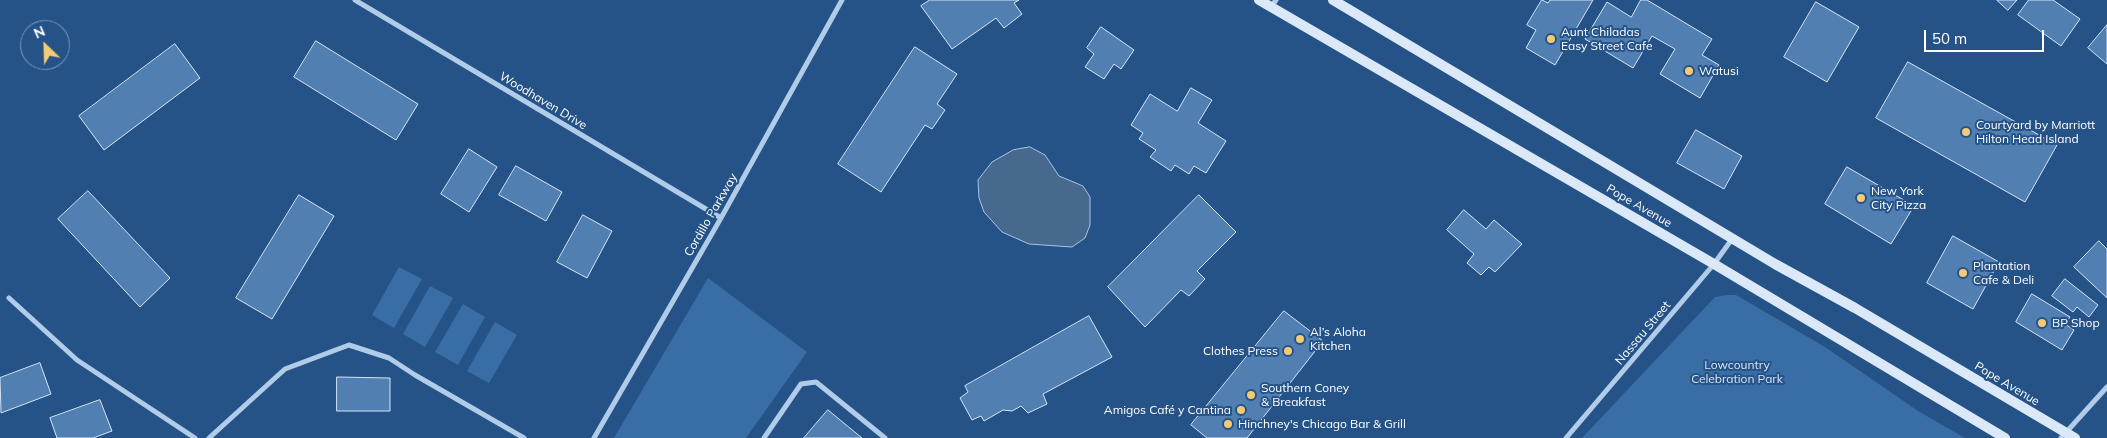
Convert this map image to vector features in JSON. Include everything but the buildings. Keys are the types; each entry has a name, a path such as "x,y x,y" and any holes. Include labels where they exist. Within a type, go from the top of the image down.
{"main road":[{"name":"Pope Avenue","path":"1259,0 1274,3 2005,438"},
{"name":"Pope Avenue","path":"1333,0 1775,264 1856,308 2063,435 2075,438"}],"street":[{"name":"Woodhaven Drive","path":"355,0 721,218"},
{"name":"Cordillo Parkway","path":"594,438 721,218 842,0"},
{"name":"Nassau Street","path":"1566,438 1714,264 1732,237"},
{"path":"9,298 77,360 195,438"},
{"path":"209,438 285,369 349,346 389,358 524,438"},
{"path":"764,438 800,384 816,382 886,438"},
{"path":"2063,435 2107,387"}],"green space":[{"path":"399,267 422,279 394,328 372,315"},
{"path":"708,278 807,352 746,438 614,438"},
{"path":"430,286 453,298 425,347 403,334"},
{"name":"Lowcountry Celebration Park","path":"1736,295 1825,347 1918,411 1965,438 1582,438 1715,297"},
{"path":"463,304 485,317 458,365 435,352"},
{"path":"495,322 517,335 489,383 467,371"}],"shaded area":[{"path":"1030,147 1045,155 1059,176 1083,186 1090,197 1090,225 1085,238 1072,247 1029,244 1002,232 984,212 979,198 978,180 992,162 1013,150"}],"place":[{"name":"Aunt Chiladas Easy Street Cafe","path":"1551,39"},
{"name":"Watusi","path":"1689,71"},
{"name":"Courtyard by Marriott Hilton Head Island","path":"1966,132"},
{"name":"New York City Pizza","path":"1861,198"},
{"name":"Plantation Cafe & Deli","path":"1963,273"},
{"name":"BP Shop","path":"2042,323"},
{"name":"Al’s Aloha Kitchen","path":"1300,339"},
{"name":"Clothes Press","path":"1288,351"},
{"name":"Southern Coney & Breakfast","path":"1251,395"},
{"name":"Amigos Café y Cantina","path":"1241,410"},
{"name":"Hinchney's Chicago Bar & Grill","path":"1228,424"}]}
